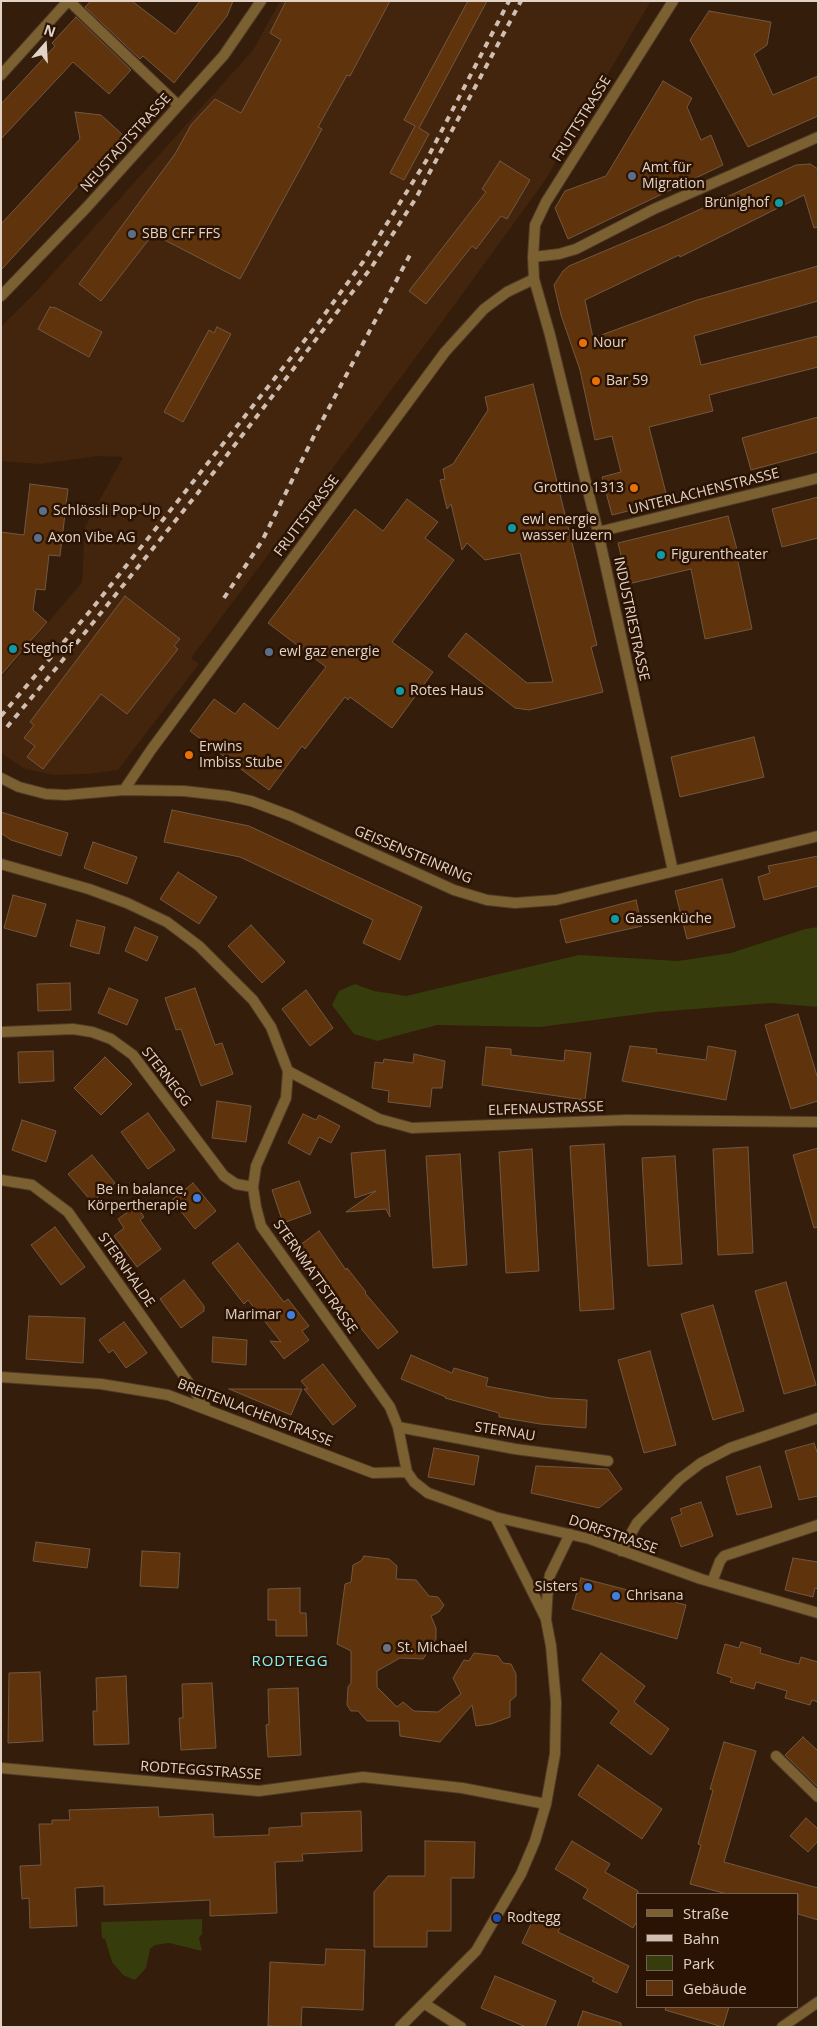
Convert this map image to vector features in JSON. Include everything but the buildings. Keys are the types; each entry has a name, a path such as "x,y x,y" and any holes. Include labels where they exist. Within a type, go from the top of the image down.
{"street":[{"path":"1,75 68,1 178,105"},
{"name":"NEUSTADTSTRASSE","path":"1,296 87,207 224,55 261,1"},
{"name":"FRUTTSTRASSE","path":"533,257 535,225 546,202 673,1"},
{"path":"533,257 559,254 576,249 654,209 818,137"},
{"name":"INDUSTRIESTRASSE","path":"533,257 534,279 550,336 598,532 673,871"},
{"name":"FRUTTSTRASSE","path":"124,790 151,750 446,352 484,309 507,292 534,279"},
{"name":"UNTERLACHENSTRASSE","path":"598,532 818,478"},
{"name":"GEISSENSTEINRING","path":"1,778 20,787 46,794 66,795 124,790 184,792 228,796 250,801 291,816 425,878 487,900 515,902 556,900 818,836"},
{"name":"STERNMATTSTRASSE","path":"1,864 89,889 127,903 167,922 200,946 253,1000 272,1027 283,1052 288,1071 286,1098 256,1166 253,1187 261,1226 384,1398 398,1427 407,1472"},
{"name":"STERNEGG","path":"1,1032 73,1029 92,1032 111,1039 133,1055 224,1176 236,1184 253,1187"},
{"name":"ELFENAUSTRASSE","path":"288,1071 379,1119 412,1128 627,1120 818,1122"},
{"name":"STERNHALDE","path":"1,1180 32,1185 68,1212 205,1407"},
{"name":"BREITENLACHENSTRASSE","path":"1,1377 131,1388 168,1394 373,1473 407,1472"},
{"path":"621,1551 637,1523 680,1479 701,1463 730,1448 818,1418"},
{"name":"STERNAU","path":"398,1427 515,1449 608,1461"},
{"name":"DORFSTRASSE","path":"407,1472 414,1482 428,1493 495,1517 570,1534 712,1582 818,1613"},
{"path":"400,2027 472,1956 497,1918 521,1874 535,1841 546,1804 555,1754 556,1702 551,1646 546,1620 495,1517"},
{"path":"712,1582 720,1561 724,1556 818,1525"},
{"path":"546,1620 550,1575 570,1534"},
{"path":"776,1756 818,1797"},
{"name":"RODTEGGSTRASSE","path":"1,1768 260,1791 363,1777 462,1788 546,1804"},
{"path":"782,2027 818,2002"},
{"path":"425,2004 461,2027"}],"shaded area":[{"path":"280,1 651,1 544,182 434,333 191,658 199,664 118,770 89,774 54,775 25,769 1,753 1,678 82,582 85,527 123,457 98,456 40,464 1,461 1,327 37,291 253,50"}],"green space":[{"path":"818,927 818,1007 771,1003 656,1012 540,1027 437,1025 377,1041 354,1034 332,1005 339,991 355,984 374,991 406,996 579,955 678,961 731,953 805,929"},
{"path":"202,1919 202,1934 199,1938 202,1951 169,1943 155,1945 150,1949 146,1968 135,1980 123,1975 112,1962 105,1939 102,1938 101,1922"}],"railway":[{"path":"1,716 91,610 316,326 363,262 426,161 509,1"},
{"path":"7,727 197,494 371,268 416,198 521,1"},
{"path":"224,598 262,541 313,438 412,251"}],"place":[{"name":"Amt für Migration","path":"632,176"},
{"name":"Brünighof","path":"779,203"},
{"name":"SBB CFF FFS","path":"132,234"},
{"name":"Nour","path":"583,343"},
{"name":"Bar 59","path":"596,381"},
{"name":"Grottino 1313","path":"634,488"},
{"name":"Schlössli Pop-Up","path":"43,511"},
{"name":"ewl energie wasser luzern","path":"512,528"},
{"name":"Axon Vibe AG","path":"38,538"},
{"name":"Figurentheater","path":"661,555"},
{"name":"Steghof","path":"13,649"},
{"name":"ewl gaz energie","path":"269,652"},
{"name":"Rotes Haus","path":"400,691"},
{"name":"Erwins Imbiss Stube","path":"189,755"},
{"name":"Gassenküche","path":"615,919"},
{"name":"Be in balance, Körpertherapie","path":"197,1198"},
{"name":"Marimar","path":"291,1315"},
{"name":"Sisters","path":"588,1587"},
{"name":"Chrisana","path":"616,1596"},
{"name":"St. Michael","path":"387,1648"},
{"name":"Rodtegg","path":"497,1918"}],"district":[{"name":"RODTEGG","path":"290,1662"}]}
